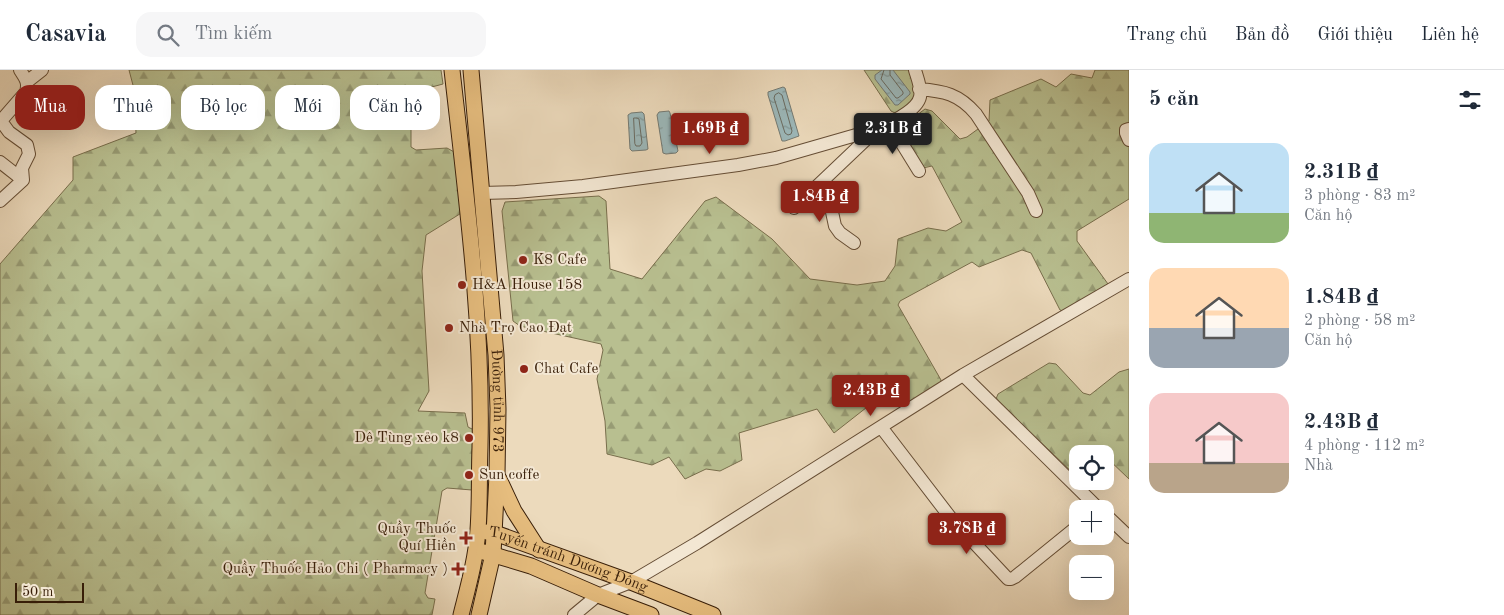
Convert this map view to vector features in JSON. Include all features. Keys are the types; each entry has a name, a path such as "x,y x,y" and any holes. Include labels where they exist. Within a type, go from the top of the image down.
{"main road":[{"name":"Đường tỉnh 973","path":"452,70 467,203 478,322 480,371 478,530 476,550 461,615"},
{"name":"Đường tỉnh 973","path":"471,70 483,197 498,409 495,533 493,554 479,615"},
{"path":"497,475 514,511 539,550"},
{"name":"Tuyến tránh Dương Đông","path":"478,530 495,533 631,582 713,615"},
{"name":"Tuyến tránh Dương Đông","path":"476,550 531,566 598,595 651,615"}],"street":[{"path":"20,70 28,81 26,92 0,121 10,132 27,145 29,154 22,168 23,180"},
{"path":"28,81 42,70"},
{"path":"483,197 603,184 738,165 776,158 877,129 902,117 918,102 921,96 915,70"},
{"path":"920,90 940,91 953,95 970,107 1028,193 1036,211"},
{"path":"890,124 919,171"},
{"path":"794,208 877,129"},
{"path":"1129,129 1126,130 1126,133 1129,140"},
{"path":"0,162 23,180"},
{"path":"824,179 835,226 840,233 854,243"},
{"path":"0,201 23,180"},
{"path":"574,615 598,595 631,582 963,375 1123,290 1129,279"},
{"path":"963,375 1090,500"},
{"path":"881,427 950,517 1008,579 1015,577 1069,533"},
{"path":"1114,523 1129,537"}],"green space":[{"path":"129,70 441,70 443,84 439,85 350,85 350,130 411,130 411,147 416,150 447,148 456,153 463,212 426,235 422,271 429,391 418,411 465,413 468,427 474,430 475,487 472,490 447,488 442,491 425,593 428,598 435,599 432,615 0,615 0,264 73,180 73,157 136,133 136,130 171,130 171,85 133,85"},
{"path":"864,70 911,70 917,94 899,115 891,111"},
{"path":"1095,70 1129,70 1129,199 1077,231 1077,241 1108,284 1066,312 1060,310 1031,253 1022,250 979,267 972,262 900,301 898,305 941,380 940,385 901,408 885,393 834,433 817,409 739,433 742,460 720,471 706,469 685,479 669,457 652,465 607,454 605,421 597,379 603,350 601,344 520,326 513,321 502,211 505,202 599,196 606,201 610,269 642,279 705,201 716,197 772,239 810,279 857,285 885,281 895,266 898,239 928,228 946,231 962,222 932,166 923,168 903,134 901,127 925,109 932,111 960,139 967,137 989,121 990,100 1041,79 1056,87 1071,74 1092,78"},
{"path":"1049,363 1056,364 1083,393 1090,395 1119,372 1129,369 1129,479 1114,465 1114,445 1069,445 1069,469 996,399 998,394"}],"water":[{"path":"882,70 893,70 910,92 898,105 895,105 875,79 875,75"},
{"path":"785,88 799,136 785,141 782,141 768,95 768,92"},
{"path":"669,111 678,151 666,154 663,153 657,115 659,112"},
{"path":"642,112 644,114 648,149 632,151 630,149 628,115"}],"place":[{"name":"K8 Cafe","path":"523,260"},
{"name":"H&A House 158","path":"462,285"},
{"name":"Nhà Trọ Cao Đạt","path":"449,328"},
{"name":"Chat Cafe","path":"524,369"},
{"name":"Dê Tùng xẻo k8","path":"469,438"},
{"name":"Sun coffe","path":"469,475"},
{"name":"Quầy Thuốc Quí Hiền","path":"466,538"},
{"name":"Quầy Thuốc Hảo Chi ( Pharmacy )","path":"458,569"}]}
